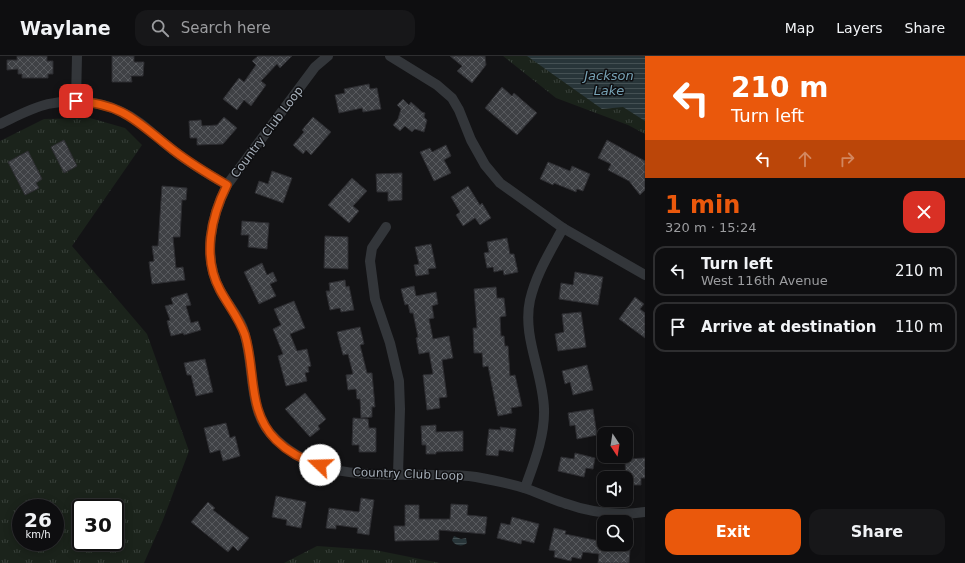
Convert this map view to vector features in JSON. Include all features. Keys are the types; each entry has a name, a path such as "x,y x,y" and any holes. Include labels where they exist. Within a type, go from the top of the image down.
{"street":[{"path":"76,101 77,56"},
{"name":"Country Club Loop","path":"328,56 315,67 227,185 212,223 210,236 211,264 216,282 237,317 245,335 250,359 256,405 262,423 268,432 283,447 293,454 309,462 331,469 364,474 474,476 525,488 565,504 601,512 627,514 645,512"},
{"path":"390,56 438,85 452,98 459,110 471,140 485,165 500,183 563,228 645,275"},
{"path":"0,124 48,104 76,101 94,102 132,117 187,161 227,185"},
{"path":"386,227 372,248 370,261 375,299 390,343 399,381 400,424 398,474"},
{"path":"525,488 541,441 544,419 543,394 529,332 528,315 530,301 535,281 563,228"}],"green space":[{"name":"Jackson Lake","path":"503,56 645,56 645,134 628,125 556,98"},
{"path":"90,118 125,128 142,145 72,246 147,334 189,451 163,520 144,563 0,563 0,141 44,119"},
{"path":"317,546 375,550 440,563 284,563"}],"water":[{"name":"Jackson Lake","path":"527,56 645,56 645,121 623,107 602,109"},
{"path":"454,536 461,539 466,538 467,543 457,545 452,540"}],"building":[{"path":"17,56 47,56 47,61 53,61 53,74 48,74 48,78 22,78 22,74 18,74 18,69 7,70 7,60 17,60"},
{"path":"112,56 134,56 134,62 144,62 143,76 131,76 132,82 112,82"},
{"path":"258,56 292,56 280,68 277,64 261,81 266,85 251,106 244,100 237,110 223,99 239,78 244,82 256,65 252,61"},
{"path":"450,56 485,56 486,65 472,83 457,71 462,66"},
{"path":"369,84 370,89 377,88 381,109 363,112 362,108 339,113 335,95 345,93 344,89"},
{"path":"502,87 512,96 514,93 537,113 517,135 485,108"},
{"path":"403,99 409,105 411,102 425,113 424,117 427,120 424,132 415,129 412,132 405,126 400,131 393,125 398,119 401,109 397,105"},
{"path":"224,117 237,128 223,144 197,145 197,138 190,138 189,121 201,120 202,126 217,125"},
{"path":"313,117 331,132 311,155 306,150 303,154 293,145 304,132 302,130"},
{"path":"64,140 77,166 64,173 51,147"},
{"path":"607,140 645,161 645,190 640,195 629,181 608,170 611,164 598,158"},
{"path":"446,145 451,156 444,160 451,173 434,181 420,152 430,148 432,152"},
{"path":"28,151 42,179 36,183 39,188 25,195 8,162"},
{"path":"548,162 570,171 572,166 590,174 583,191 577,189 576,192 554,183 553,185 540,179"},
{"path":"272,171 292,178 283,203 255,193 259,181 268,184"},
{"path":"402,173 402,200 388,201 388,192 377,192 376,174"},
{"path":"352,178 367,191 353,206 359,211 349,223 328,205"},
{"path":"162,186 187,188 186,200 182,200 180,237 173,237 176,268 183,267 185,280 152,284 149,262 154,261 152,246 158,246"},
{"path":"468,186 480,205 482,203 491,218 480,225 475,218 463,226 456,215 460,212 451,197"},
{"path":"242,221 269,223 267,249 248,247 249,235 241,235"},
{"path":"325,236 348,237 348,269 324,268"},
{"path":"507,238 510,254 514,254 518,272 504,275 503,270 494,272 493,267 487,268 484,253 489,252 487,242"},
{"path":"431,244 436,268 428,269 429,274 416,276 414,265 419,264 415,247"},
{"path":"262,263 267,275 273,272 277,281 270,284 276,296 259,304 244,272"},
{"path":"575,272 603,277 598,305 559,299 561,283 573,285"},
{"path":"345,280 346,287 349,286 354,310 341,312 340,308 330,310 326,291 330,291 329,283"},
{"path":"414,286 416,296 436,292 438,304 432,306 434,318 429,319 433,339 449,336 453,358 442,360 447,397 439,398 440,408 427,410 423,375 433,374 429,352 419,354 416,338 418,337 413,313 410,313 408,304 405,305 401,289"},
{"path":"496,287 497,298 504,298 506,316 500,317 501,336 504,336 505,346 508,346 510,376 515,375 522,406 511,408 512,413 498,416 488,366 483,367 482,353 474,353 473,328 477,328 474,289"},
{"path":"187,293 191,305 186,306 191,323 198,321 201,330 184,335 183,333 171,336 167,321 170,320 165,306 173,304 171,298"},
{"path":"635,297 644,304 640,309 645,313 645,338 619,319"},
{"path":"294,301 305,328 290,334 297,351 307,349 311,366 308,367 309,372 305,373 307,381 286,386 278,356 283,354 273,329 281,325 274,309"},
{"path":"581,312 586,347 558,351 555,334 564,332 562,314"},
{"path":"360,327 364,344 360,345 367,373 372,373 375,407 372,407 372,417 361,418 360,399 357,399 356,389 348,390 346,375 353,374 348,354 343,355 337,332"},
{"path":"205,359 213,392 196,396 191,375 187,375 184,363"},
{"path":"587,365 593,390 573,395 570,382 565,384 562,371"},
{"path":"305,393 326,419 318,426 320,429 310,437 285,409"},
{"path":"593,409 597,435 577,439 575,425 570,426 568,413"},
{"path":"353,418 368,419 369,428 376,428 376,452 359,452 359,445 352,445"},
{"path":"226,423 230,438 235,436 240,456 223,461 220,450 210,453 204,428"},
{"path":"436,425 436,432 463,431 463,451 426,454 426,445 422,445 421,426"},
{"path":"500,427 516,429 513,452 499,450 498,456 486,455 489,429 501,430"},
{"path":"575,453 595,458 593,469 586,468 584,477 558,471 561,457 574,459"},
{"path":"645,458 645,478 641,478 641,485 633,485 633,471 625,471 625,463 633,463 633,459"},
{"path":"276,496 306,502 301,528 286,525 287,520 272,517"},
{"path":"361,498 374,500 369,535 357,533 358,528 336,525 336,529 326,528 329,508 359,512"},
{"path":"208,502 215,508 213,510 249,538 238,551 233,546 228,552 191,522"},
{"path":"451,504 468,505 467,515 487,517 485,534 439,530 439,540 395,541 394,526 405,526 405,505 419,505 419,519 450,519"},
{"path":"512,517 539,524 534,543 522,540 521,544 497,538 501,523 510,525"},
{"path":"554,528 566,531 565,534 597,541 597,551 630,551 629,563 598,563 599,554 583,552 581,559 572,557 571,561 554,557 555,551 549,550"}],"route":[{"path":"76,101 94,102 120,110 141,123 187,161 227,185 213,219 211,228 211,264 216,282 237,317 245,335 258,413 268,432 283,447 309,462 320,465"}]}
